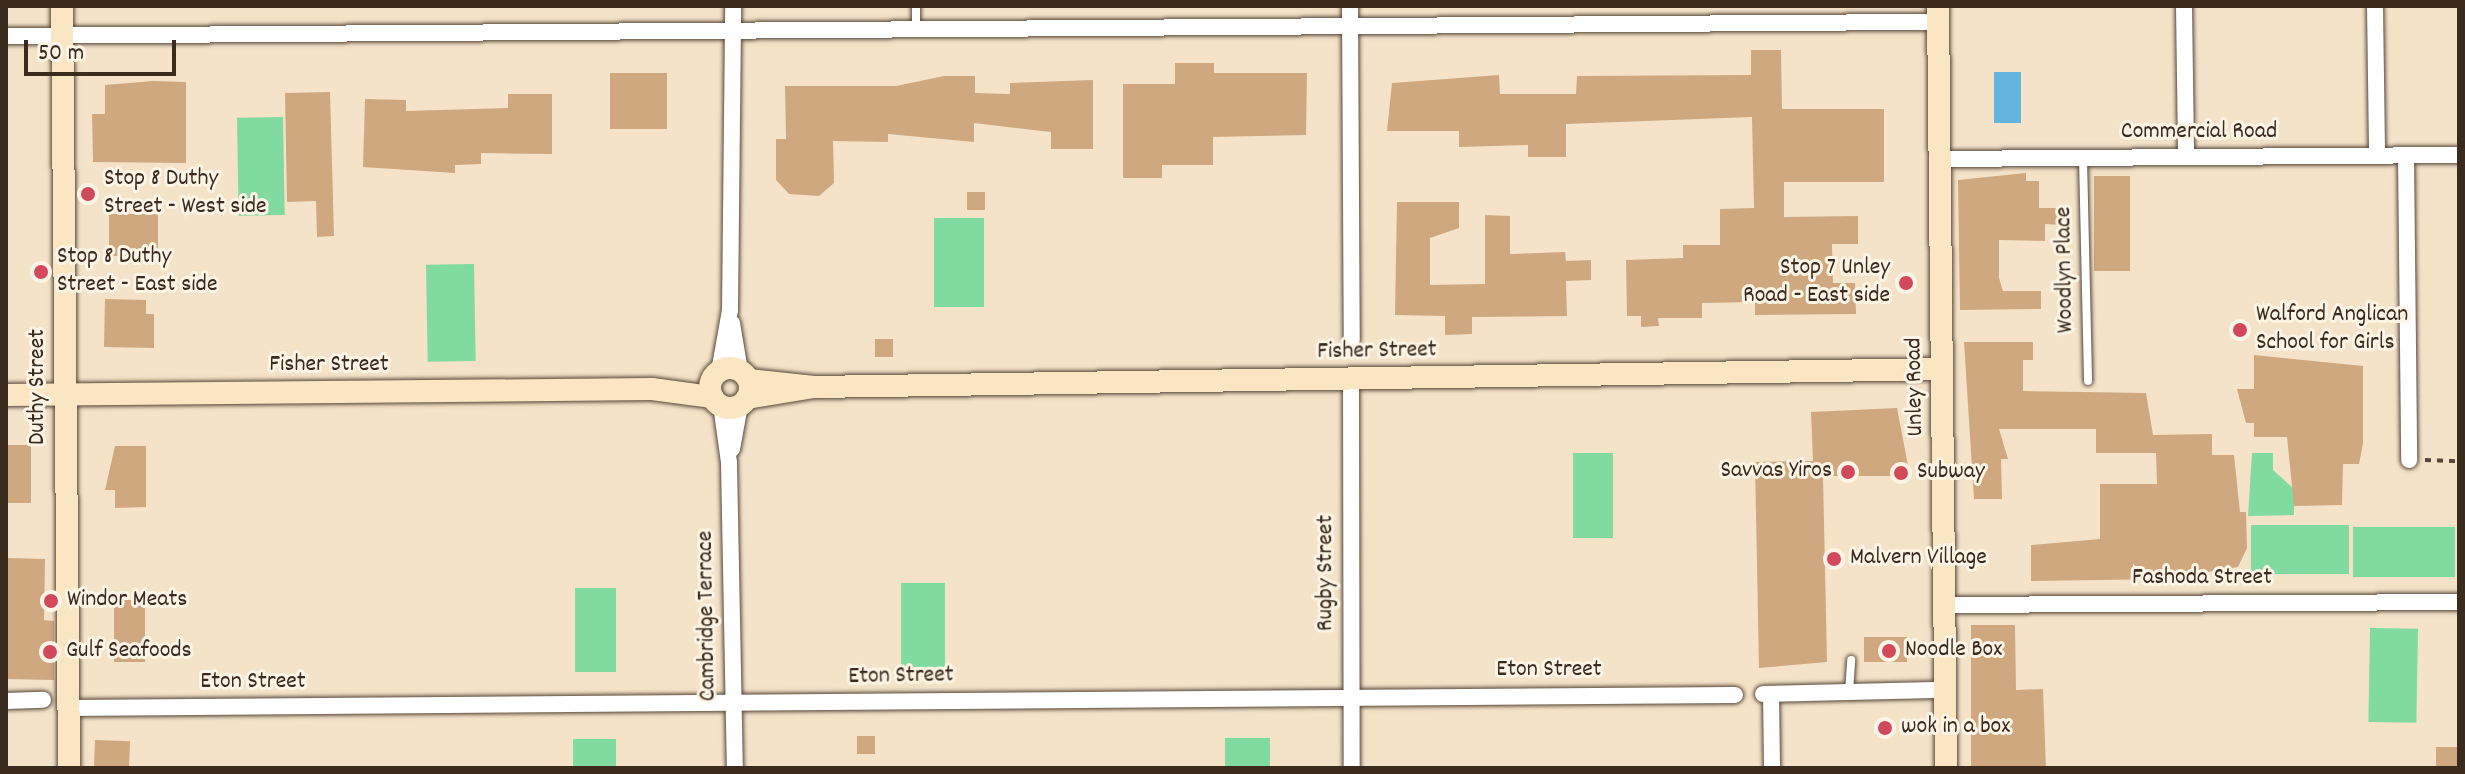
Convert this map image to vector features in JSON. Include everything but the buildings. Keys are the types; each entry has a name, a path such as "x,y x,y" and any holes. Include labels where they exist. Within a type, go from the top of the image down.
{"street":[{"name":"Duthy Street","path":"62,6 69,768"},
{"name":"Cambridge Terrace","path":"733,6 729,463 735,768"},
{"path":"1350,6 1352,340"},
{"path":"2184,6 2186,157"},
{"path":"2375,6 2377,156"},
{"path":"6,36 1350,26 1938,14"},
{"name":"Unley Road","path":"1938,14 1946,768"},
{"path":"2406,155 2409,460"},
{"name":"Commercial Road","path":"1939,159 2459,155"},
{"name":"Fisher Street","path":"6,395 814,387 1942,369"},
{"name":"Rugby Street","path":"1351,379 1352,768"},
{"name":"Fashoda Street","path":"1945,605 2459,602"},
{"path":"1772,768 1767,694 1945,690"},
{"name":"Eton Street","path":"68,708 733,704 1351,695 1735,695"},
{"path":"6,701 43,700"}],"lane":[{"path":"916,6 916,29"},
{"name":"Woodlyn Place","path":"2083,158 2088,381"},
{"path":"1849,692 1851,660"}],"path":[{"path":"2409,460 2459,461"}],"green space":[{"path":"283,117 285,215 239,216 237,118"},
{"path":"934,218 984,218 984,307 934,307"},
{"path":"474,264 476,361 428,362 426,265"},
{"path":"1573,453 1613,453 1613,538 1573,538"},
{"path":"2252,453 2273,453 2273,470 2294,489 2294,515 2248,516"},
{"path":"2251,525 2349,525 2349,574 2251,574"},
{"path":"2353,527 2455,527 2455,577 2353,577"},
{"path":"901,583 945,583 945,667 901,667"},
{"path":"575,588 616,588 616,672 575,672"},
{"path":"2370,628 2418,629 2416,723 2368,722"},
{"path":"1225,738 1270,738 1270,768 1225,768"},
{"path":"573,739 616,739 616,768 573,768"}],"water":[{"path":"1994,72 2021,72 2021,123 1994,123"}],"place":[{"name":"Stop 8 Duthy Street - West side","path":"88,194"},
{"name":"Stop 8 Duthy Street - East side","path":"41,272"},
{"name":"Stop 7 Unley Road - East side","path":"1906,283"},
{"name":"Walford Anglican School for Girls","path":"2240,330"},
{"name":"Savvas Yiros","path":"1848,472"},
{"name":"Subway","path":"1901,473"},
{"name":"Malvern Village","path":"1834,559"},
{"name":"Windor Meats","path":"51,601"},
{"name":"Noodle Box","path":"1889,651"},
{"name":"Gulf Seafoods","path":"50,652"},
{"name":"wok in a box","path":"1885,728"}]}
